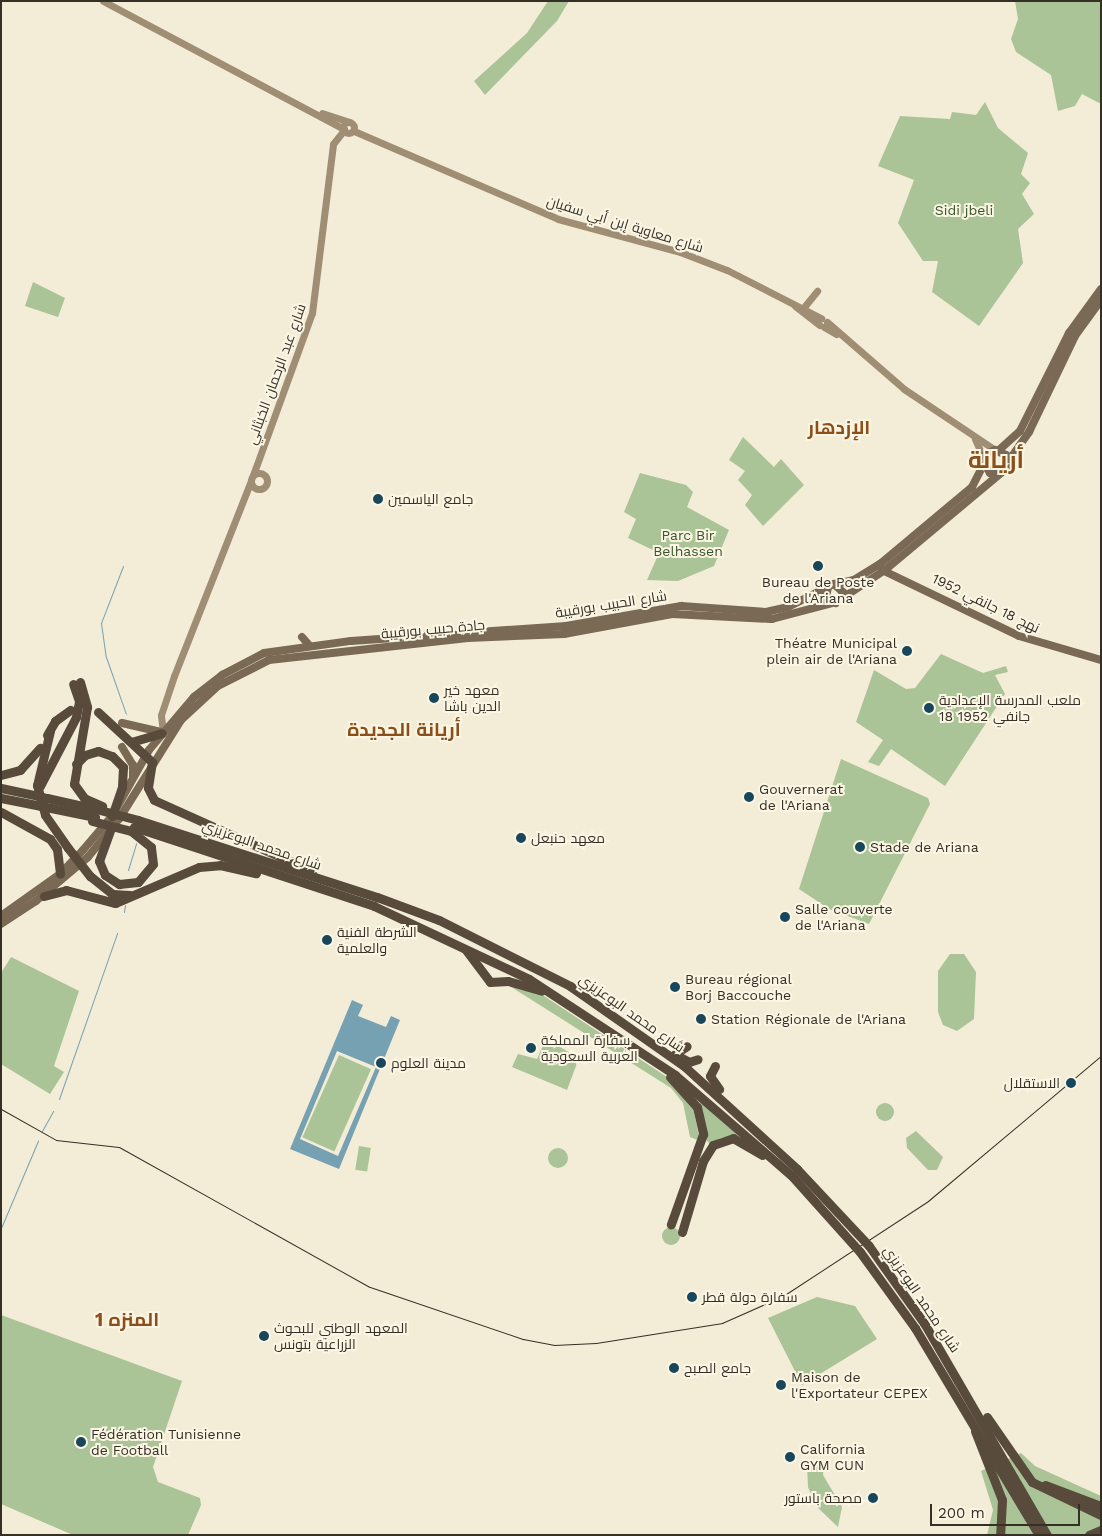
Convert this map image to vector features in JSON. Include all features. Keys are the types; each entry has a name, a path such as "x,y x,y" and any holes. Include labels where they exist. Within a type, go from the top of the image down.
{"highway":[{"path":"41,795 45,769 76,717 79,701 77,683 87,707 75,767 78,790 96,813 136,824 151,847 153,864 138,882 119,884 105,875 99,861 111,828"},
{"path":"1,775 28,764 50,731 70,710"},
{"path":"98,712 148,759 148,788 164,808 378,896"},
{"path":"50,731 38,768 44,815 90,876 112,894 138,894"},
{"path":"131,742 163,733"},
{"path":"75,767 90,753 103,752 118,760 124,779 112,816"},
{"name":"شارع محمد البوعزيزي","path":"1,788 41,795 136,824 374,906 461,945 559,996 640,1051 715,1106 869,1246 924,1323 968,1394 1047,1535"},
{"name":"شارع محمد البوعزيزي","path":"1,798 51,808 96,813"},
{"path":"1,812 50,839 57,850 60,874"},
{"name":"شارع محمد البوعزيزي","path":"136,824 186,833 378,896 439,920 570,986 641,1034 763,1134 793,1175 832,1220 915,1328 1039,1535"},
{"path":"44,896 66,890 115,903 199,867 220,865 374,906"},
{"path":"461,945 490,982 520,983 559,996"},
{"path":"641,1034 689,1062 698,1059"},
{"path":"675,1054 687,1046"},
{"path":"640,1051 687,1093 701,1120 700,1147 671,1224"},
{"path":"714,1066 712,1082 763,1134"},
{"path":"682,1232 703,1161 720,1141 733,1138 750,1145 793,1175"},
{"path":"968,1394 1010,1455 1032,1482 1101,1515"},
{"path":"973,1424 1000,1494 1004,1514 1000,1535"},
{"path":"1010,1455 1040,1483 1101,1506"},
{"path":"994,1535 1000,1494"},
{"path":"1090,1535 1101,1530"}],"main road":[{"name":"شارع معاوية إبن أبي سفيان","path":"103,1 263,89 314,111 349,129"},
{"name":"شارع معاوية إبن أبي سفيان","path":"314,111 349,129 374,137 558,219 680,252 785,298 804,308 904,389 997,450"},
{"path":"327,118 336,136 349,129"},
{"path":"333,148 349,129"},
{"name":"شارع عبد الرحمان الخبثاني","path":"163,733 161,716 174,676 252,478 317,295 333,148 336,136"},
{"path":"832,603 826,598 831,586 841,587 844,597 972,487 984,461 1020,431 1069,333 1101,289"},
{"path":"804,308 817,291"},
{"name":"شارع معاوية إبن أبي سفيان","path":"785,298 823,323"},
{"path":"880,567 998,474 1008,462 1029,432 1075,336 1101,300"},
{"name":"شارع معاوية إبن أبي سفيان","path":"970,433 984,461"},
{"path":"997,450 1008,462"},
{"name":"شارع عبد الرحمان الخبثاني","path":"258,460 262,474"},
{"path":"984,461 987,470 998,474"},
{"path":"244,498 258,489 267,481 262,474 252,478 258,489"},
{"name":"شارع الحبيب بورقيبة","path":"1,916 60,874 112,816 132,779 148,759 163,733 194,696 227,672 264,653 309,645 517,626 566,626 682,606 766,612 788,607 831,586 880,567"},
{"name":"نهج 18 جانفي 1952","path":"880,567 1019,636 1101,660"},
{"name":"جادة حبيب بورقيبة","path":"1,924 44,896 83,862 111,828 148,759 180,720 218,686 243,671 291,655 556,634 672,614 772,619 832,603 844,597"},
{"path":"302,636 309,645"},
{"path":"122,723 163,733"},
{"path":"122,747 133,765 132,779"}],"green space":[{"path":"548,1 569,1 557,21 485,95 474,81 527,33"},
{"path":"1015,1 1101,1 1101,104 1082,94 1075,106 1058,111 1051,75 1016,52 1011,39 1018,19"},
{"name":"Sidi jbeli","path":"985,102 998,128 1028,153 1021,174 1030,183 1022,194 1034,214 1018,229 1023,263 979,326 932,292 938,261 923,261 898,223 914,180 878,166 900,116 950,119 952,112 976,115"},
{"path":"33,282 65,298 58,317 25,306"},
{"path":"743,437 774,467 781,459 804,485 763,526 745,505 752,495 738,480 745,471 729,460"},
{"name":"Parc Bir Belhassen","path":"640,473 686,485 693,492 687,507 729,530 714,566 678,581 647,580 659,553 628,538 636,519 624,512"},
{"name":"ملعب المدرسة الإعدادية 18 جانفي 1952","path":"941,654 983,673 1006,666 1008,672 995,675 1005,694 945,786 891,749 879,766 868,762 883,740 856,722 874,670 906,689 915,688"},
{"name":"Stade de Ariana","path":"841,759 928,798 930,804 869,924 829,909 799,889"},
{"path":"950,954 964,954 976,972 974,1019 957,1031 943,1025 938,1012 938,971"},
{"path":"11,957 79,991 54,1066 64,1072 50,1094 1,1064 1,973"},
{"path":"505,983 541,994 673,1081 692,1102 700,1141 690,1137 683,1103 671,1088"},
{"path":"546,1039 579,1058 567,1090 512,1067 518,1054 537,1059"},
{"path":"339,1055 371,1069 334,1151 302,1137"},
{"path":"700,1102 740,1135 720,1138 711,1145 706,1140"},
{"path":"885,1103 891,1106 894,1112 891,1118 885,1121 879,1118 876,1112 879,1106"},
{"path":"916,1131 943,1157 937,1170 928,1170 907,1148 906,1138"},
{"path":"359,1146 371,1148 367,1172 355,1170"},
{"path":"558,1148 565,1151 568,1158 565,1165 558,1168 551,1165 548,1158 551,1151"},
{"path":"667,1227 675,1227 680,1232 678,1243 667,1245 662,1240 662,1232"},
{"path":"817,1297 855,1306 877,1339 802,1385 768,1318"},
{"name":"Fédération Tunisienne de Football","path":"1,1315 182,1381 153,1467 158,1482 200,1498 201,1505 188,1535 73,1535 1,1504"},
{"path":"1021,1453 1035,1466 1101,1496 1101,1535 987,1535 993,1510 981,1471"},
{"path":"824,1462 823,1475 842,1507 838,1527 816,1506 808,1487 807,1465"}],"water":[{"path":"352,1000 363,1005 358,1016 386,1027 391,1016 400,1020 339,1169 290,1149","holes":["337,1051 376,1067 338,1156 300,1139"]}],"waterway":[{"path":"123,566 101,623 106,657 126,714"},
{"path":"128,870 136,843"},
{"path":"124,912 125,905"},
{"path":"59,1099 117,933"},
{"path":"42,1131 53,1111"},
{"path":"1,1228 38,1141"}],"tram line":[{"path":"1,1109 56,1140 119,1147 370,1287 523,1339 554,1345 596,1343 722,1323 783,1296 928,1201 1101,1056"}],"place":[{"name":"جامع الياسمين","path":"378,499"},
{"name":"Bureau de Poste de l'Ariana","path":"818,566"},
{"name":"Théatre Municipal plein air de l'Ariana","path":"907,651"},
{"name":"معهد خير الدين باشا","path":"434,698"},
{"name":"ملعب المدرسة الإعدادية 18 جانفي 1952","path":"929,708"},
{"name":"Gouvernerat de l'Ariana","path":"749,797"},
{"name":"معهد حنبعل","path":"521,838"},
{"name":"Stade de Ariana","path":"860,847"},
{"name":"Salle couverte de l'Ariana","path":"785,917"},
{"name":"الشرطة الفنية والعلمية","path":"327,940"},
{"name":"Bureau régional Borj Baccouche","path":"675,987"},
{"name":"Station Régionale de l'Ariana","path":"701,1019"},
{"name":"سفارة المملكة العربية السعودية","path":"531,1048"},
{"name":"مدينة العلوم","path":"381,1063"},
{"name":"الاستقلال","path":"1071,1083"},
{"name":"سفارة دولة قطر","path":"692,1297"},
{"name":"المعهد الوطني للبحوث الزراعية بتونس","path":"264,1336"},
{"name":"جامع الصبح","path":"674,1368"},
{"name":"Maison de l'Exportateur CEPEX","path":"781,1385"},
{"name":"Fédération Tunisienne de Football","path":"81,1442"},
{"name":"California GYM CUN","path":"790,1457"},
{"name":"مصحة باستور","path":"873,1498"}],"district":[{"name":"الإزدهار","path":"839,428"},
{"name":"أريانة","path":"996,461"},
{"name":"أريانة الجديدة","path":"404,730"},
{"name":"المنزه 1","path":"127,1320"}]}
